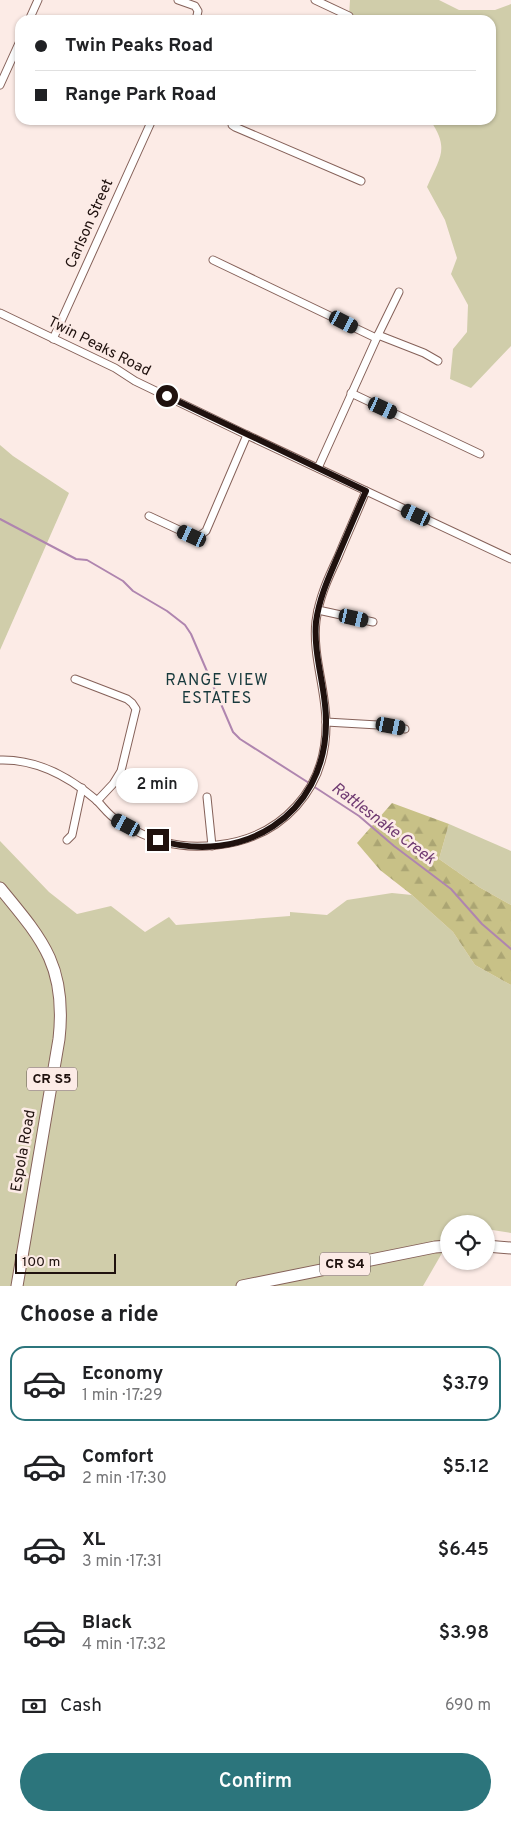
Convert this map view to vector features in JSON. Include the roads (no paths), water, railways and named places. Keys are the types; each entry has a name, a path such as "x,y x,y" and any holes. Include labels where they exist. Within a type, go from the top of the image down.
{"main road":[{"name":"Espola Road","path":"0,888 35,932 44,948 57,976 61,1003 58,1038 17,1286"},
{"name":"CR S4","path":"242,1286 440,1247"},
{"path":"495,1247 511,1248"}],"street":[{"path":"31,15 38,0"},
{"path":"315,0 347,15"},
{"path":"180,1 194,6 198,11 197,15"},
{"path":"0,85 15,52"},
{"name":"Carlson Street","path":"53,339 150,125"},
{"path":"232,125 362,181"},
{"path":"213,260 377,337 424,353 438,361"},
{"path":"318,468 399,292"},
{"name":"Twin Peaks Road","path":"0,313 115,368 135,381 247,435 511,559"},
{"path":"351,393 480,454"},
{"path":"149,516 192,536 203,535 247,435"},
{"path":"0,760 24,761 42,766 63,776 82,788 117,820 150,837 174,845 212,846 233,844 271,829 292,812 309,789 320,765 325,742 326,722 316,635 318,610 324,588 366,491"},
{"path":"318,610 373,622"},
{"path":"75,679 127,699 136,709 121,771 113,784 97,801"},
{"path":"326,722 378,725 405,729"},
{"path":"67,840 72,836 82,788"},
{"path":"207,797 212,846"}],"waterway":[{"name":"Rattlesnake Creek","path":"0,519 76,559 87,560 123,581 133,591 167,611 185,625 191,634 233,732 240,739 309,783"},
{"name":"Rattlesnake Creek","path":"313,786 359,816 394,846 451,889 482,924 511,949"}],"district":[{"name":"RANGE VIEW ESTATES","path":"217,690"}]}
